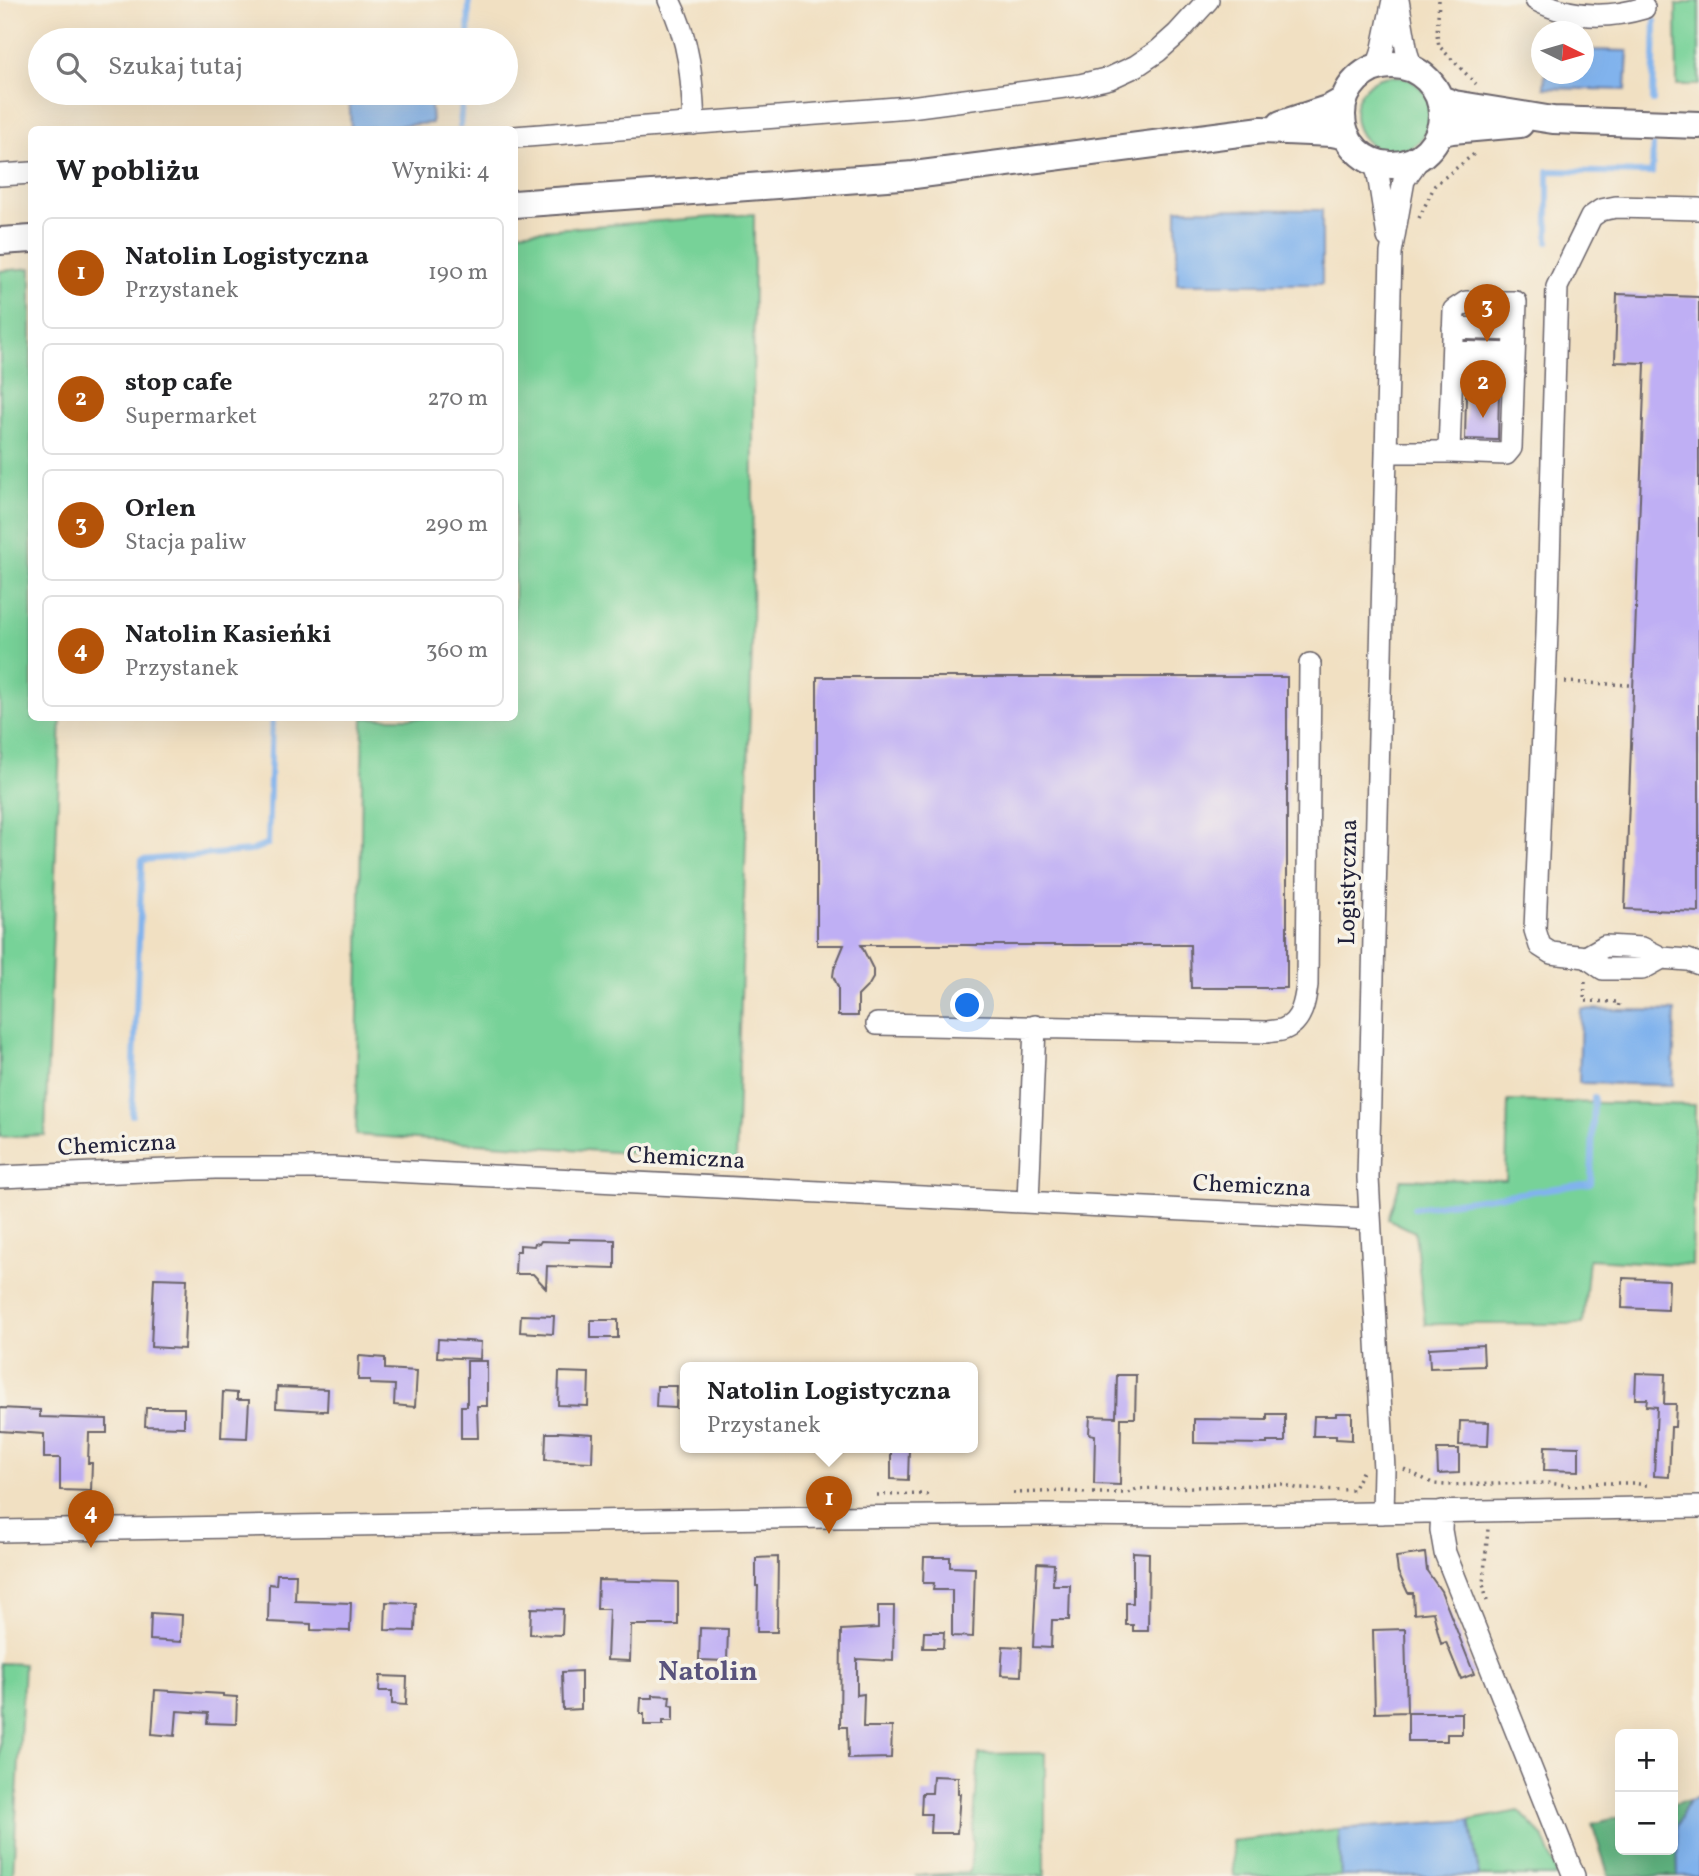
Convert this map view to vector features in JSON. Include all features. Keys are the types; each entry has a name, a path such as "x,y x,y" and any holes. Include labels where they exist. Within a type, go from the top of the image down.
{"main road":[{"path":"1388,64 1412,68 1429,80 1440,99 1443,110 1439,133 1432,146 1421,156 1406,163 1390,165 1373,161 1358,151 1347,136 1342,118 1344,100 1351,85 1377,66 1388,64"},
{"path":"1440,99 1466,106 1553,120 1699,125"},
{"path":"1262,130 1331,108 1344,100"},
{"path":"1439,133 1553,120"},
{"path":"518,204 914,175 1262,130 1332,132 1347,136"},
{"path":"0,241 28,239"}],"street":[{"path":"669,0 685,38 695,124"},
{"path":"518,137 910,107 1080,85 1110,78 1136,66 1177,34 1208,0"},
{"path":"1377,66 1396,0"},
{"path":"1396,0 1412,68"},
{"path":"1536,0 1564,11 1596,16 1610,16 1644,8"},
{"name":"Logistyczna","path":"1383,1513 1384,1469 1368,1178 1391,253 1404,180 1421,156"},
{"name":"Logistyczna","path":"1373,161 1378,174 1391,253"},
{"path":"0,175 28,173"},
{"path":"1699,209 1616,207 1601,210 1591,217 1557,287 1535,930 1540,946 1551,953 1586,965 1605,946 1642,948 1662,958 1688,960 1699,964"},
{"path":"1386,452 1506,454 1511,448 1515,330 1454,328 1449,452"},
{"path":"1452,363 1514,365"},
{"path":"877,1024 1267,1032 1286,1029 1297,1019 1305,1001 1307,985 1310,664"},
{"path":"1028,1202 1035,1026"},
{"name":"Chemiczna","path":"0,1177 215,1168 332,1168 1369,1219"},
{"path":"0,1531 1699,1507"},
{"path":"1442,1511 1441,1530 1445,1553 1574,1876"}],"path":[{"path":"1559,681 1630,685"},
{"path":"1586,965 1584,1001 1619,1002 1618,1009"}],"green space":[{"path":"1699,0 1699,85 1677,85 1676,5"},
{"path":"1401,76 1414,82 1425,93 1431,106 1429,129 1414,146 1401,152 1385,152 1372,146 1357,129 1355,106 1361,93 1378,78"},
{"path":"754,214 752,643 736,1160 356,1135 363,721 518,721 518,232"},
{"path":"28,268 28,721 61,721 45,1135 0,1137 0,271"},
{"path":"1508,1101 1695,1105 1692,1265 1589,1259 1583,1324 1425,1324 1415,1232 1388,1219 1401,1179 1506,1180"},
{"path":"0,1663 24,1664 13,1876 0,1876"},
{"path":"1045,1753 1045,1876 915,1876 970,1872 979,1754"},
{"path":"1689,1800 1678,1824 1678,1803"},
{"path":"1519,1811 1543,1836 1558,1876 1479,1876 1470,1820"},
{"path":"1615,1818 1615,1855 1678,1855 1678,1876 1609,1876 1592,1824"},
{"path":"1339,1829 1341,1876 1234,1876 1232,1841"}],"water":[{"path":"1594,50 1628,51 1626,90 1544,88 1544,84 1594,84"},
{"path":"350,105 431,105 432,123 351,126"},
{"path":"1177,209 1322,210 1322,284 1177,284"},
{"path":"1581,1009 1675,1011 1673,1085 1579,1083"},
{"path":"1699,1797 1699,1876 1678,1876 1678,1824 1689,1800"},
{"path":"1470,1820 1479,1876 1341,1876 1339,1829"}],"building":[{"path":"1617,294 1699,297 1699,912 1625,909 1645,363 1615,362"},
{"path":"1471,387 1499,388 1498,440 1465,439 1466,395 1471,395"},
{"path":"817,677 1287,677 1287,988 1191,988 1190,945 861,945 873,969 873,978 858,996 858,1016 838,1016 838,987 833,976 844,945 817,945"},
{"path":"569,1239 615,1240 615,1268 547,1266 546,1288 533,1274 515,1274 516,1251 520,1251 520,1245 534,1246 541,1241 569,1242"},
{"path":"154,1278 187,1279 184,1349 151,1347"},
{"path":"1623,1278 1669,1280 1668,1310 1622,1308"},
{"path":"521,1315 554,1316 553,1334 520,1332"},
{"path":"591,1320 618,1320 618,1338 591,1338"},
{"path":"438,1339 481,1342 480,1359 437,1357"},
{"path":"1483,1345 1484,1366 1430,1368 1429,1348"},
{"path":"359,1356 385,1358 385,1369 417,1371 415,1407 394,1405 395,1385 370,1384 370,1380 358,1380"},
{"path":"467,1361 487,1361 487,1406 477,1406 478,1438 461,1438 461,1406 467,1406"},
{"path":"559,1372 589,1373 588,1406 558,1405"},
{"path":"1636,1373 1665,1374 1664,1404 1676,1404 1675,1427 1671,1427 1669,1477 1654,1476 1657,1407 1646,1406 1647,1399 1635,1399"},
{"path":"1117,1375 1136,1375 1135,1418 1121,1418 1120,1485 1094,1484 1095,1435 1089,1434 1090,1416 1116,1417"},
{"path":"657,1386 677,1386 676,1408 656,1407"},
{"path":"277,1387 328,1389 327,1411 276,1408"},
{"path":"223,1392 237,1393 237,1400 249,1400 247,1438 221,1437"},
{"path":"0,1408 40,1410 40,1417 107,1419 107,1433 89,1433 91,1491 60,1490 60,1458 44,1458 44,1434 0,1431"},
{"path":"146,1408 184,1408 184,1427 145,1426"},
{"path":"1336,1413 1352,1413 1352,1440 1336,1439 1336,1436 1313,1436 1314,1416 1336,1416"},
{"path":"1267,1414 1285,1414 1285,1442 1194,1443 1194,1419 1267,1420"},
{"path":"1460,1421 1489,1422 1488,1446 1459,1445"},
{"path":"546,1433 593,1434 592,1462 545,1460"},
{"path":"1545,1446 1579,1447 1579,1471 1544,1470"},
{"path":"1437,1449 1459,1449 1459,1473 1438,1474"},
{"path":"891,1453 909,1453 908,1480 891,1479"},
{"path":"1133,1552 1149,1553 1148,1631 1133,1631 1133,1625 1126,1625 1126,1603 1133,1603"},
{"path":"1425,1553 1427,1571 1441,1591 1474,1674 1461,1679 1446,1642 1441,1644 1433,1612 1414,1614 1413,1593 1408,1593 1398,1572 1396,1557"},
{"path":"778,1557 777,1632 757,1632 756,1558"},
{"path":"924,1557 950,1557 950,1567 975,1568 973,1637 952,1636 952,1590 933,1590 934,1583 923,1583"},
{"path":"1037,1563 1054,1564 1053,1585 1070,1585 1069,1620 1052,1620 1051,1648 1033,1647"},
{"path":"277,1574 296,1574 295,1601 351,1603 350,1631 311,1630 311,1624 268,1622 269,1584 276,1585"},
{"path":"598,1580 678,1582 678,1625 631,1625 630,1661 607,1660 609,1609 597,1609"},
{"path":"386,1602 416,1603 415,1631 385,1630"},
{"path":"878,1606 894,1606 893,1661 857,1659 857,1695 864,1694 863,1727 892,1727 891,1758 848,1759 847,1727 840,1727 841,1630 878,1628"},
{"path":"531,1608 563,1609 562,1635 530,1634"},
{"path":"151,1613 182,1615 181,1642 150,1640"},
{"path":"700,1628 728,1629 727,1661 699,1660"},
{"path":"1405,1629 1407,1712 1375,1713 1373,1630"},
{"path":"924,1632 944,1632 943,1648 923,1648"},
{"path":"1003,1646 1022,1647 1021,1676 1001,1675"},
{"path":"581,1671 581,1709 563,1710 562,1672"},
{"path":"380,1676 407,1677 406,1705 392,1704 392,1691 379,1691"},
{"path":"155,1690 237,1697 236,1724 207,1723 208,1713 177,1711 175,1736 152,1734"},
{"path":"653,1695 670,1696 673,1721 663,1721 663,1725 644,1725 644,1714 640,1714 641,1698 653,1698"},
{"path":"1408,1713 1462,1713 1462,1734 1447,1734 1447,1741 1408,1741"},
{"path":"933,1776 958,1777 960,1794 957,1833 930,1833 931,1814 921,1814 922,1793 932,1793"}],"waterway":[{"path":"468,28 469,0"},
{"path":"1653,101 1655,21"},
{"path":"460,125 462,105"},
{"path":"1548,242 1548,171 1652,173 1653,146"},
{"path":"132,1115 142,860 250,851 268,844 272,721"},
{"path":"1414,1208 1591,1183 1594,1097"}],"place":[{"name":"Orlen","path":"1487,342"},
{"name":"stop cafe","path":"1483,418"},
{"name":"Natolin Logistyczna","path":"829,1534"},
{"name":"Natolin Kasieńki","path":"91,1548"}],"district":[{"name":"Natolin","path":"708,1672"}]}
